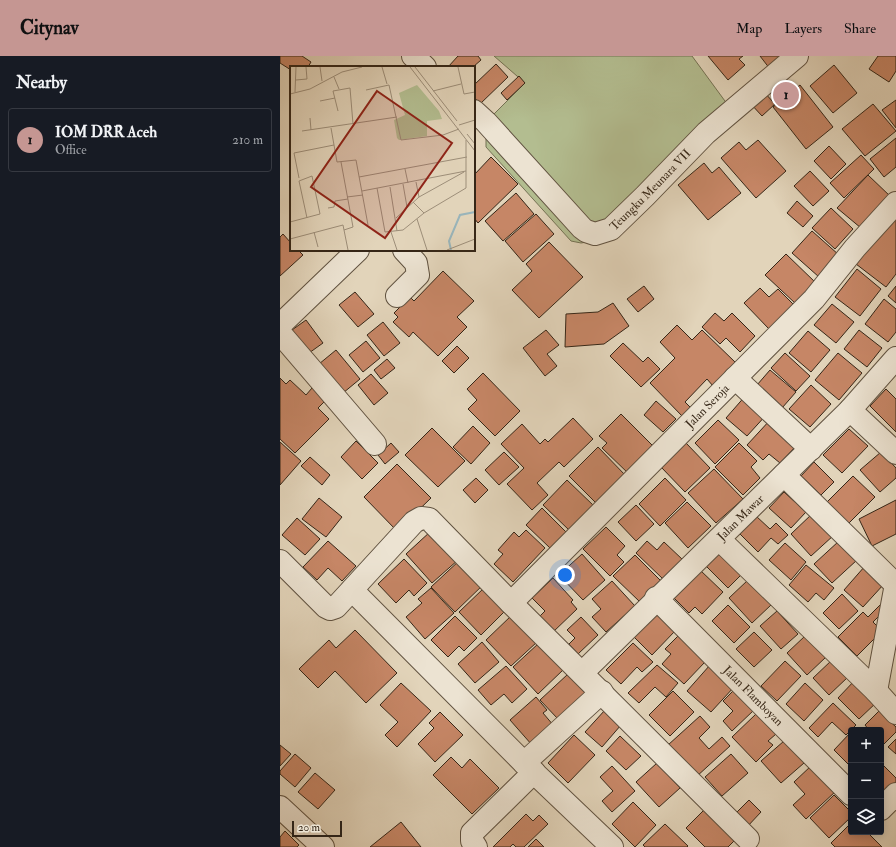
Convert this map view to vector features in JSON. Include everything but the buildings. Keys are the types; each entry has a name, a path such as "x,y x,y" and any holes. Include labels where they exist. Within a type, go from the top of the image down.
{"street":[{"path":"413,56 424,66"},
{"name":"Teungku Meunara VII","path":"478,123 586,232 595,234 600,233 611,229 706,133 797,56"},
{"name":"Jalan Seroja","path":"510,603 814,300 855,248 896,203"},
{"path":"280,325 357,251"},
{"path":"397,296 418,275 416,263 405,251"},
{"path":"280,333 375,444"},
{"name":"Jalan Mawar","path":"582,673 656,598 719,539 850,410 896,358"},
{"path":"735,378 811,449"},
{"path":"850,410 896,453"},
{"path":"784,475 896,585 876,691"},
{"path":"280,561 326,607 336,607 414,522 421,518 429,519 510,603 602,692 748,839"},
{"path":"719,539 876,691 896,713"},
{"path":"352,590 529,767 612,847"},
{"name":"Jalan Flamboyan","path":"656,598 848,791"},
{"path":"476,847 472,841 472,833 529,767 602,692"},
{"path":"884,805 896,794"},
{"path":"280,807 323,847"}],"green space":[{"path":"494,56 692,56 733,112 593,241 581,243 571,241 486,147 486,122 525,83"}],"place":[{"name":"IOM DRR Aceh","path":"786,95"}]}
